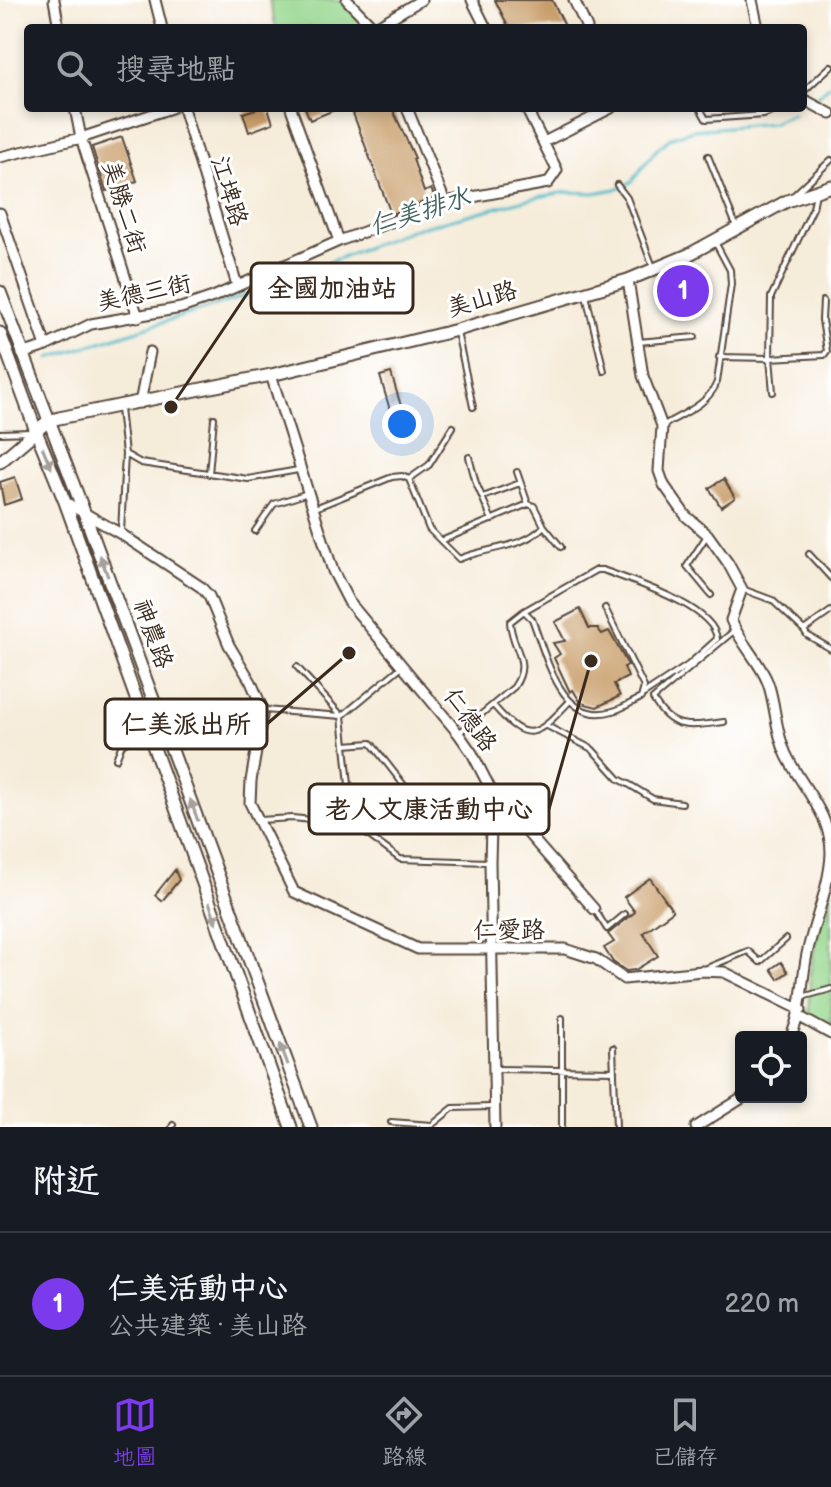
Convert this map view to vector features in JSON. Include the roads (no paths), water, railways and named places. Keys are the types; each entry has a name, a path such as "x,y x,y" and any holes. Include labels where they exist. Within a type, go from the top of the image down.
{"street":[{"path":"54,0 58,24"},
{"path":"155,0 161,24"},
{"path":"347,0 370,24"},
{"path":"381,24 421,0"},
{"path":"472,0 484,24"},
{"path":"574,0 585,24"},
{"path":"752,0 757,24"},
{"path":"807,101 831,114"},
{"name":"美勝二街","path":"76,112 81,138 138,317"},
{"path":"0,157 81,138 159,112"},
{"name":"江埤路","path":"184,112 237,285"},
{"path":"292,112 339,241"},
{"path":"409,112 445,202"},
{"path":"528,112 544,142 603,112"},
{"name":"美德三街","path":"22,354 91,324 181,308 339,241 445,202 548,183 557,170 544,142"},
{"name":"美山路","path":"0,462 48,421 271,375 457,330 628,280 714,240 787,201 831,186"},
{"path":"0,213 46,346"},
{"path":"628,280 643,376 662,426 659,471 664,485 686,516 708,535 742,589 731,620 761,667 769,686 786,755 812,793 828,831 831,853 829,879 806,956 800,1014 793,1031"},
{"name":"神農路","path":"0,292 311,1127"},
{"name":"神農路","path":"0,333 65,502 291,1127"},
{"path":"140,403 150,352"},
{"name":"仁德路","path":"271,375 333,571 349,602 458,733 492,792 490,862 495,1127"},
{"path":"65,502 121,534 201,587 209,596 229,645 263,710"},
{"name":"仁愛路","path":"263,710 250,803 294,892 418,949 565,949 596,959 624,979 702,971 724,972 831,1034"},
{"path":"492,792 594,909"},
{"path":"696,1127 735,1103"}],"lane":[{"path":"807,88 831,66"},
{"path":"702,112 706,119 772,112"},
{"path":"708,156 737,228"},
{"path":"787,201 831,160"},
{"path":"617,185 654,269"},
{"path":"773,392 771,297 813,208 816,192"},
{"path":"662,426 713,394 731,284 730,270 714,240"},
{"path":"585,292 604,371"},
{"path":"719,357 819,357 829,350 822,320 823,301"},
{"path":"457,330 473,407"},
{"path":"638,342 695,337"},
{"path":"120,407 125,454 121,534"},
{"path":"209,474 214,418"},
{"path":"313,508 392,477 409,479 429,465 453,427"},
{"path":"0,433 36,431"},
{"path":"125,454 141,463 248,479 300,469"},
{"path":"469,457 492,520"},
{"path":"517,472 528,504"},
{"path":"409,479 429,529 459,559 476,551 532,538 544,526"},
{"path":"483,497 520,483"},
{"path":"255,531 274,504 308,493"},
{"path":"441,541 528,504 534,506 544,526 561,547"},
{"path":"708,535 687,566 711,595"},
{"path":"809,554 831,578"},
{"path":"458,733 514,687 523,669 510,622 524,611 596,570 603,570 697,611 716,632 717,639 688,665 644,694 613,712 596,713 577,708 569,702 555,678 532,619 524,611"},
{"path":"742,589 772,600 824,647 831,649"},
{"path":"605,608 644,687 644,694"},
{"path":"804,630 831,611"},
{"path":"724,722 679,725 661,712 653,699 735,630"},
{"path":"263,710 342,716 403,666"},
{"path":"297,667 342,716 353,824"},
{"path":"493,705 507,721 522,730 540,732 569,702"},
{"path":"547,726 592,749 619,779 641,792 663,802 682,803"},
{"path":"116,759 122,744 147,730"},
{"path":"345,745 371,743 432,821"},
{"path":"257,820 292,818 353,824 400,859 490,862"},
{"path":"594,909 607,929 625,914"},
{"path":"702,971 748,951 760,962 786,939"},
{"path":"802,997 831,989"},
{"path":"562,1018 562,1127"},
{"path":"613,1048 616,1127"},
{"path":"494,1069 614,1071"},
{"path":"391,1122 432,1125 453,1108 495,1107"}],"waterway":[{"name":"仁美排水","path":"814,99 831,84"},
{"name":"仁美排水","path":"50,358 239,298 410,230 537,197 616,189 631,182 657,149 672,137 693,130 772,123 793,114"}],"place":[{"name":"仁美活動中心","path":"683,291"},
{"name":"全國加油站","path":"171,407"},
{"name":"仁美派出所","path":"349,653"},
{"name":"老人文康活動中心","path":"591,661"}]}
